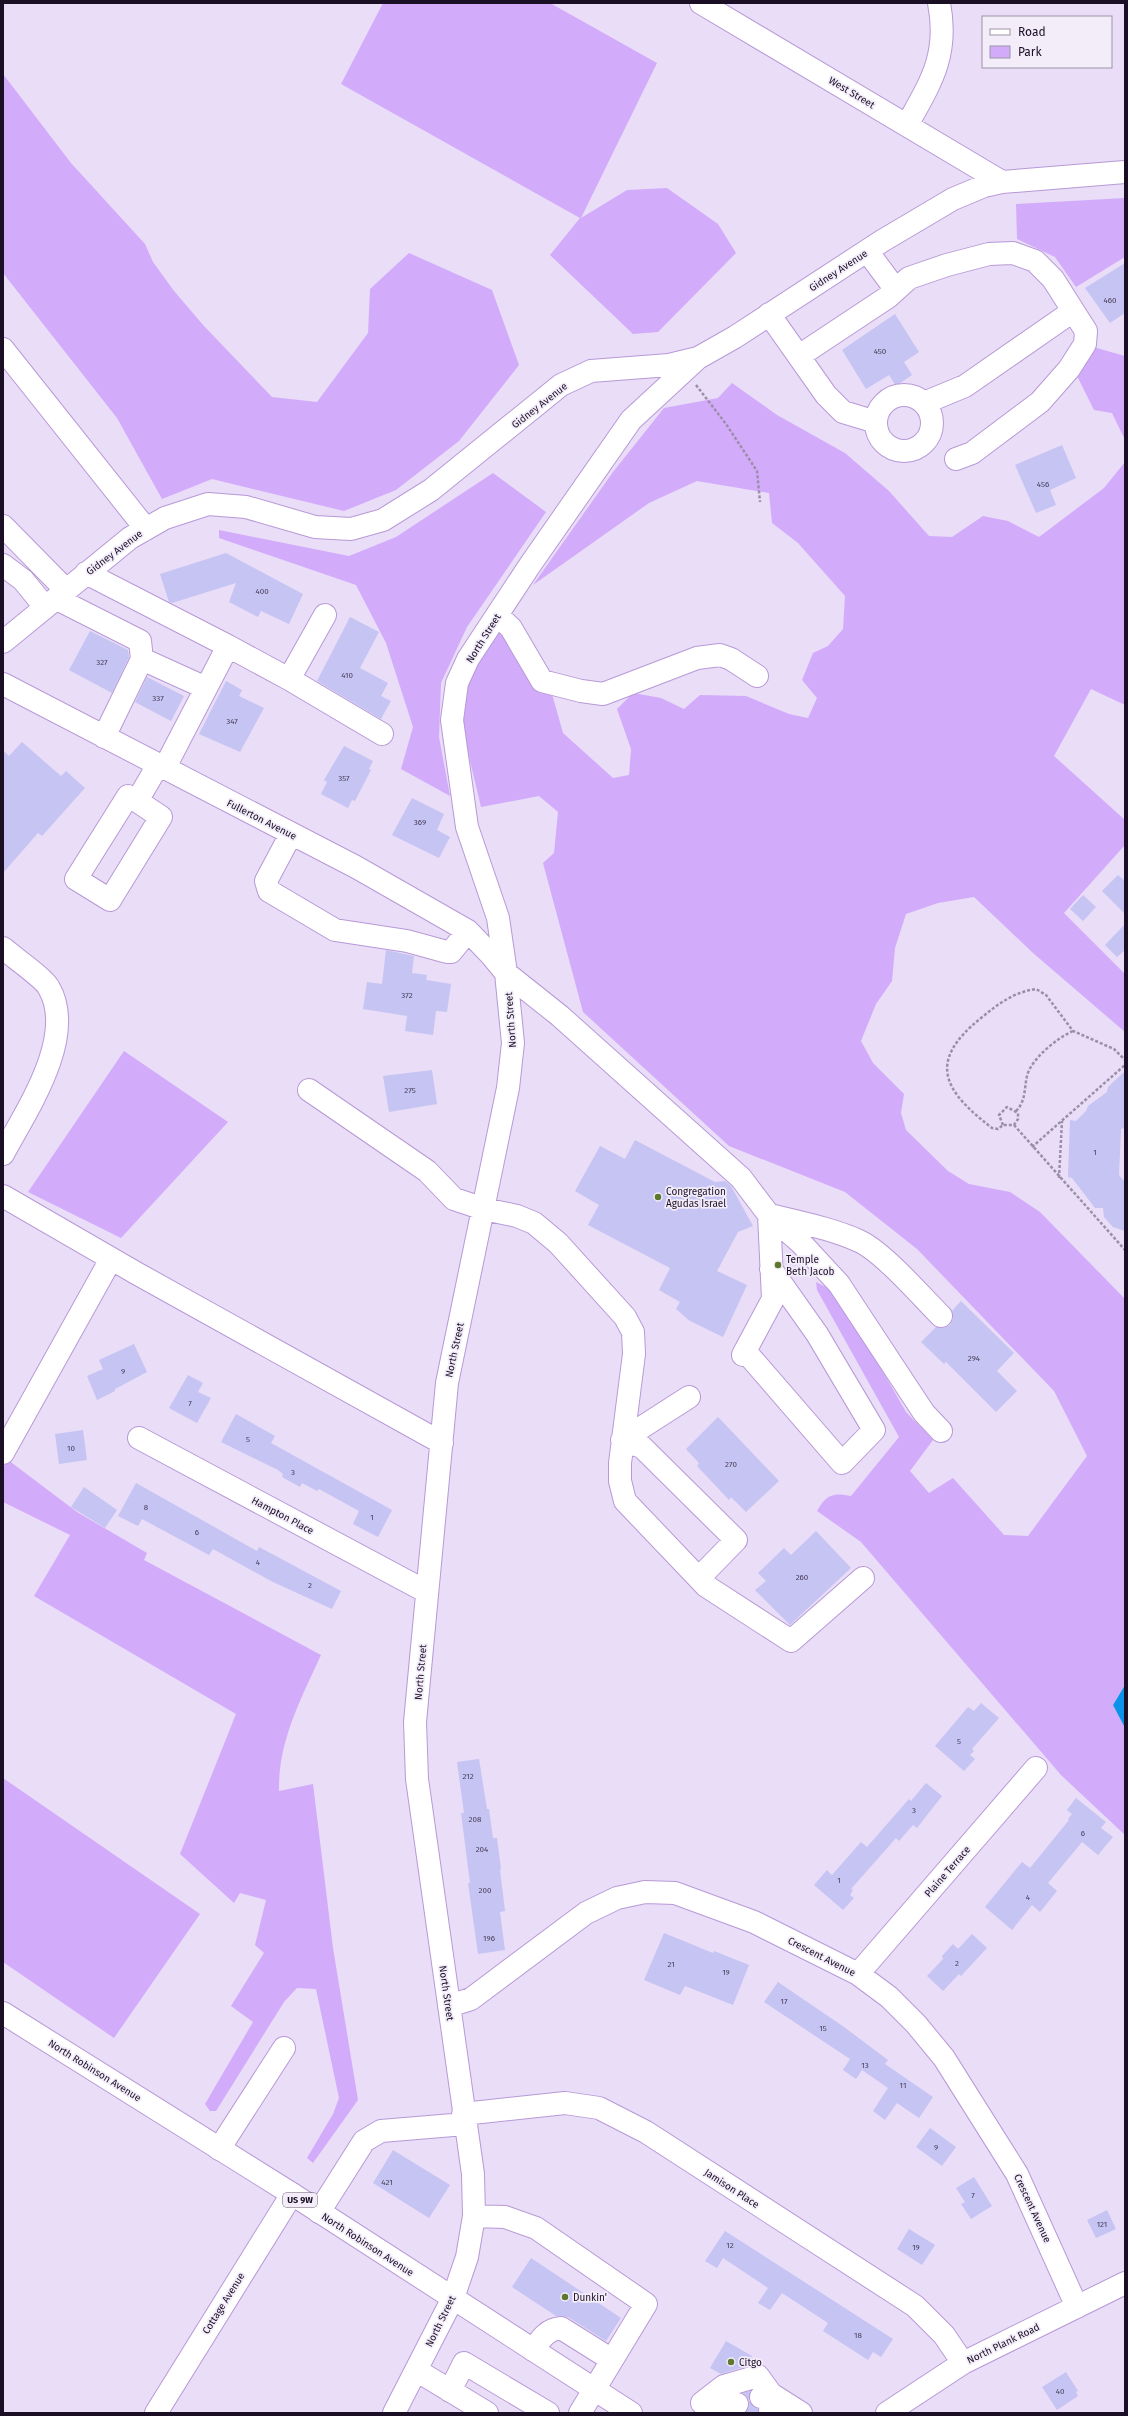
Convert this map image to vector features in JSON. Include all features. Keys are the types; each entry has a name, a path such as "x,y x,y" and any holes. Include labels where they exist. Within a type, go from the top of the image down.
{"main road":[{"name":"West Street","path":"701,3 1002,182"},
{"path":"907,125 931,82 940,58 942,15 939,3"},
{"name":"Gidney Avenue","path":"3,642 130,538 165,518 208,504 246,507 315,528 350,529 383,520 431,490 562,385 591,371 692,364 867,251 953,199 984,186 1002,182 1125,172"},
{"path":"867,251 896,290"},
{"path":"799,356 896,290 909,278 947,265 989,254 1013,253 1035,261 1053,279 1086,331 1085,344 1068,369 1040,402 972,453 956,459"},
{"path":"924,403 965,386 1073,311"},
{"path":"769,314 826,395 843,412 876,422"},
{"path":"3,349 146,529"},
{"name":"North Street","path":"397,2412 416,2370 453,2298 467,2257 474,2216 473,2174 417,1779 415,1722 447,1383 508,1088 513,1043 506,973 498,918 467,827 452,720 457,684 468,659 632,420 692,364"},
{"path":"907,395 924,403 931,416 931,430 927,439 914,449 898,450 890,447 880,438 876,422 883,405 894,397 907,395"},
{"path":"3,526 56,599"},
{"path":"3,565 23,580 56,599 140,641 142,659 104,737"},
{"path":"86,573 289,679 382,734"},
{"path":"289,679 325,615"},
{"path":"497,616 511,628 542,681 581,691 602,694 697,658 720,655 731,659 758,676"},
{"path":"137,802 161,767 228,646"},
{"path":"142,659 206,688"},
{"name":"Fullerton Avenue","path":"3,684 356,868 468,931 506,973 560,1016 741,1178 769,1215 801,1242 839,1284 924,1413 940,1431"},
{"path":"290,834 266,881 269,891 335,930 407,941 447,952 451,952 468,931"},
{"path":"3,948 49,987 59,1016 49,1069 3,1154"},
{"path":"309,1090 427,1171 454,1199 484,1209 517,1216 534,1224 558,1243 625,1317 633,1332 634,1354 622,1440 620,1482 624,1501 706,1586 791,1641 863,1578"},
{"path":"3,1196 111,1259 442,1443"},
{"path":"772,1269 817,1334 874,1430 842,1463 744,1353 773,1299 769,1215 822,1228 860,1241 875,1252 941,1316"},
{"path":"3,1453 111,1259"},
{"path":"622,1440 689,1397"},
{"name":"Hampton Place","path":"139,1438 427,1592"},
{"path":"622,1440 642,1447 736,1540 699,1578"},
{"name":"Plaine Terrace","path":"858,1974 1036,1768"},
{"name":"Crescent Avenue","path":"449,2006 471,1999 586,1913 618,1898 645,1892 675,1893 754,1922 858,1974 889,1997 916,2024 953,2070 1017,2174 1077,2307"},
{"name":"North Robinson Avenue","path":"3,2013 292,2194 631,2413"},
{"path":"219,2149 284,2048"},
{"name":"Jamison Place","path":"319,2212 364,2141 381,2131 565,2103 599,2108 646,2132 915,2306 944,2335 963,2363"},
{"name":"Cottage Avenue","path":"156,2413 292,2194"},
{"path":"474,2216 505,2217 536,2228 646,2304 580,2413"},
{"name":"North Plank Road","path":"887,2413 963,2363 1125,2282"},
{"path":"533,2350 545,2334 553,2329 561,2328 612,2360"},
{"path":"450,2390 464,2363 548,2413"},
{"path":"416,2370 487,2413"},
{"path":"707,2410 724,2386 758,2376 767,2401 801,2413"},
{"path":"707,2410 737,2404"}],"path":[{"path":"692,364 707,400 726,424 757,471 760,502"},
{"path":"1014,1125 1004,1125 998,1129 992,1128 959,1099 950,1086 947,1072 948,1056 957,1040 1000,1003 1022,991 1036,989 1046,995 1073,1031 1114,1049 1125,1060"},
{"path":"1016,1111 1024,1100 1027,1076 1032,1063 1038,1056 1073,1031"},
{"path":"1032,1147 1125,1064"},
{"path":"1004,1125 999,1115 1002,1110 1007,1107 1016,1111"},
{"path":"1014,1125 1018,1119 1016,1111"},
{"path":"1059,1178 1062,1120"},
{"path":"1014,1125 1059,1178 1125,1250"}],"green space":[{"path":"383,3 550,3 657,63 581,218 627,190 667,188 718,224 736,253 658,332 633,334 550,255 580,218 341,84"},
{"path":"3,74 71,163 145,244 153,262 174,291 204,326 272,397 317,402 368,333 370,289 409,253 492,290 519,365 459,441 396,490 344,511 212,479 162,499 117,418 3,273"},
{"path":"1125,198 1125,257 1076,287 1055,257 1017,239 1016,204"},
{"path":"1093,347 1125,356 1125,440 1112,413 1094,410 1077,376"},
{"path":"732,383 777,415 845,453 889,491 929,536 952,537 983,516 1008,521 1039,537 1104,488 1125,462 1125,705 1091,689 1054,756 1125,820 1125,845 1064,913 1125,974 1125,1032 1033,953 974,897 938,903 906,914 895,948 892,981 876,1004 861,1041 873,1063 904,1094 901,1113 906,1130 948,1171 969,1184 1010,1192 1040,1212 1125,1299 1125,1685 1113,1705 1125,1728 1125,1835 1061,1775 861,1542 817,1511 824,1501 831,1496 839,1494 851,1496 899,1437 817,1290 816,1282 830,1289 843,1302 906,1412 933,1440 910,1471 929,1493 953,1478 1004,1535 1028,1536 1087,1456 1054,1391 917,1249 845,1192 729,1146 583,1012 543,863 554,853 558,812 539,796 481,807 462,727 469,678 495,632 509,637 552,694 563,733 613,778 629,775 631,749 617,709 633,693 661,698 684,709 700,695 746,696 789,714 808,718 817,698 802,680 813,653 828,646 843,629 845,596 798,543 772,523 769,493 697,481 649,503 533,585 613,472 664,408 718,398"},
{"path":"493,473 546,512 467,627 441,683 439,737 450,796 401,769 413,727 386,643 356,585 219,538 219,530 349,556 396,537"},
{"path":"124,1051 228,1122 121,1238 28,1192"},
{"path":"8,1460 77,1512 147,1553 144,1560 321,1655 292,1721 282,1755 279,1791 313,1784 333,1948 358,2100 313,2163 307,2158 333,2114 339,2098 316,1989 297,1988 284,2002 216,2111 210,2111 205,2104 253,2022 231,2006 264,1953 255,1945 266,1900 240,1893 234,1903 180,1854 236,1714 34,1596 70,1535 3,1502 3,1468"},
{"path":"3,1778 200,1914 114,2038 3,1962"}],"water":[{"path":"1125,1685 1125,1728 1113,1705"}],"building":[{"path":"1125,263 1125,313 1110,323 1085,288"},
{"path":"895,314 919,352 904,362 912,375 896,386 889,375 866,389 842,350"},
{"path":"1062,445 1076,478 1050,490 1056,505 1036,513 1015,465"},
{"path":"226,553 303,594 289,624 261,611 258,617 229,602 236,583 172,603 169,602 160,574"},
{"path":"350,617 379,632 360,668 388,683 381,696 391,701 381,719 317,681"},
{"path":"90,631 128,650 129,657 112,693 69,670"},
{"path":"147,677 184,696 171,721 135,702"},
{"path":"226,681 242,690 239,696 264,708 240,752 199,734"},
{"path":"22,742 61,776 66,771 85,788 42,836 38,833 3,873 3,750 9,756"},
{"path":"344,746 373,761 369,769 371,770 355,801 352,800 348,808 321,794 327,782 324,780"},
{"path":"412,798 444,814 437,830 450,837 439,858 392,835"},
{"path":"1118,875 1125,881 1125,914 1102,891"},
{"path":"1083,895 1096,907 1083,921 1070,909"},
{"path":"1125,924 1125,950 1117,957 1105,945"},
{"path":"386,950 414,956 412,973 427,975 426,980 451,984 447,1012 436,1011 433,1035 405,1031 407,1016 363,1009 367,982 382,984"},
{"path":"432,1070 437,1104 389,1112 383,1076"},
{"path":"1125,1071 1125,1128 1121,1129 1119,1175 1125,1182 1125,1231 1113,1227 1104,1217 1103,1208 1095,1208 1072,1178 1068,1177 1070,1120 1076,1121 1086,1111 1088,1106 1107,1092 1108,1087"},
{"path":"635,1140 715,1182 725,1181 731,1186 753,1226 738,1232 717,1271 747,1285 723,1337 690,1321 676,1309 680,1302 659,1290 670,1268 588,1225 599,1205 575,1191 600,1146 625,1159"},
{"path":"961,1301 1014,1353 997,1371 1017,1391 996,1412 946,1362 944,1364 921,1342 936,1327 944,1328 950,1325 953,1319 952,1311"},
{"path":"134,1344 147,1372 97,1400 87,1376 103,1369 99,1360"},
{"path":"188,1375 203,1383 198,1392 211,1398 197,1423 169,1408"},
{"path":"236,1414 275,1436 271,1443 392,1510 378,1537 353,1524 359,1511 319,1489 317,1491 302,1483 300,1487 282,1477 283,1474 278,1470 221,1442"},
{"path":"718,1417 779,1481 746,1512 731,1497 729,1500 697,1466 699,1463 686,1449"},
{"path":"83,1430 87,1460 59,1464 55,1434"},
{"path":"136,1483 257,1551 259,1547 341,1591 332,1609 273,1582 213,1549 209,1555 142,1519 138,1526 118,1516"},
{"path":"84,1487 117,1510 105,1528 71,1507"},
{"path":"816,1531 851,1568 790,1625 755,1590 766,1581 758,1573 784,1548 791,1555"},
{"path":"981,1703 999,1718 972,1749 974,1751 970,1755 975,1759 964,1771 935,1746 968,1707 974,1711"},
{"path":"479,1759 493,1838 497,1838 505,1911 500,1912 505,1950 478,1954 468,1883 470,1883 461,1813 464,1813 457,1762"},
{"path":"926,1783 942,1796 917,1828 913,1825 899,1841 896,1838 851,1889 853,1890 850,1895 854,1898 843,1910 814,1885 827,1870 832,1875 861,1842 867,1847 909,1799 911,1801"},
{"path":"1076,1798 1106,1822 1101,1828 1113,1837 1098,1855 1082,1842 1048,1883 1057,1891 1040,1912 1032,1905 1012,1930 985,1907 1022,1862 1030,1868 1069,1820 1068,1819 1072,1814 1067,1810"},
{"path":"664,1933 713,1953 714,1951 749,1965 733,2005 685,1986 680,1995 644,1980"},
{"path":"972,1934 987,1948 961,1976 959,1974 943,1991 927,1976 943,1959 942,1956 953,1944 958,1949"},
{"path":"778,1982 844,2027 888,2060 885,2064 933,2097 919,2118 897,2103 885,2120 873,2111 888,2088 862,2070 856,2079 843,2070 850,2059 764,2002"},
{"path":"930,2128 956,2147 942,2166 916,2147"},
{"path":"393,2150 450,2185 429,2218 373,2183"},
{"path":"974,2177 992,2206 971,2219 961,2204 965,2202 956,2188"},
{"path":"1107,2210 1116,2229 1096,2238 1087,2220"},
{"path":"909,2229 935,2245 922,2265 897,2249"},
{"path":"725,2231 893,2339 881,2357 873,2352 868,2360 823,2331 828,2323 782,2293 770,2310 758,2303 768,2288 723,2258 717,2268 705,2261"},
{"path":"531,2258 621,2318 606,2341 568,2317 556,2316 512,2287"},
{"name":"Citgo","path":"726,2341 752,2356 746,2366 721,2374 710,2368"},
{"path":"1066,2372 1078,2391 1076,2392 1078,2396 1057,2410 1042,2387"},
{"path":"750,2391 749,2401 743,2393"},
{"path":"749,2401 758,2409 758,2413 745,2413 749,2407"}],"place":[{"name":"Congregation Agudas Israel","path":"658,1197"},
{"name":"Temple Beth Jacob","path":"778,1265"},
{"name":"Dunkin'","path":"565,2297"},
{"name":"Citgo","path":"731,2362"}]}
